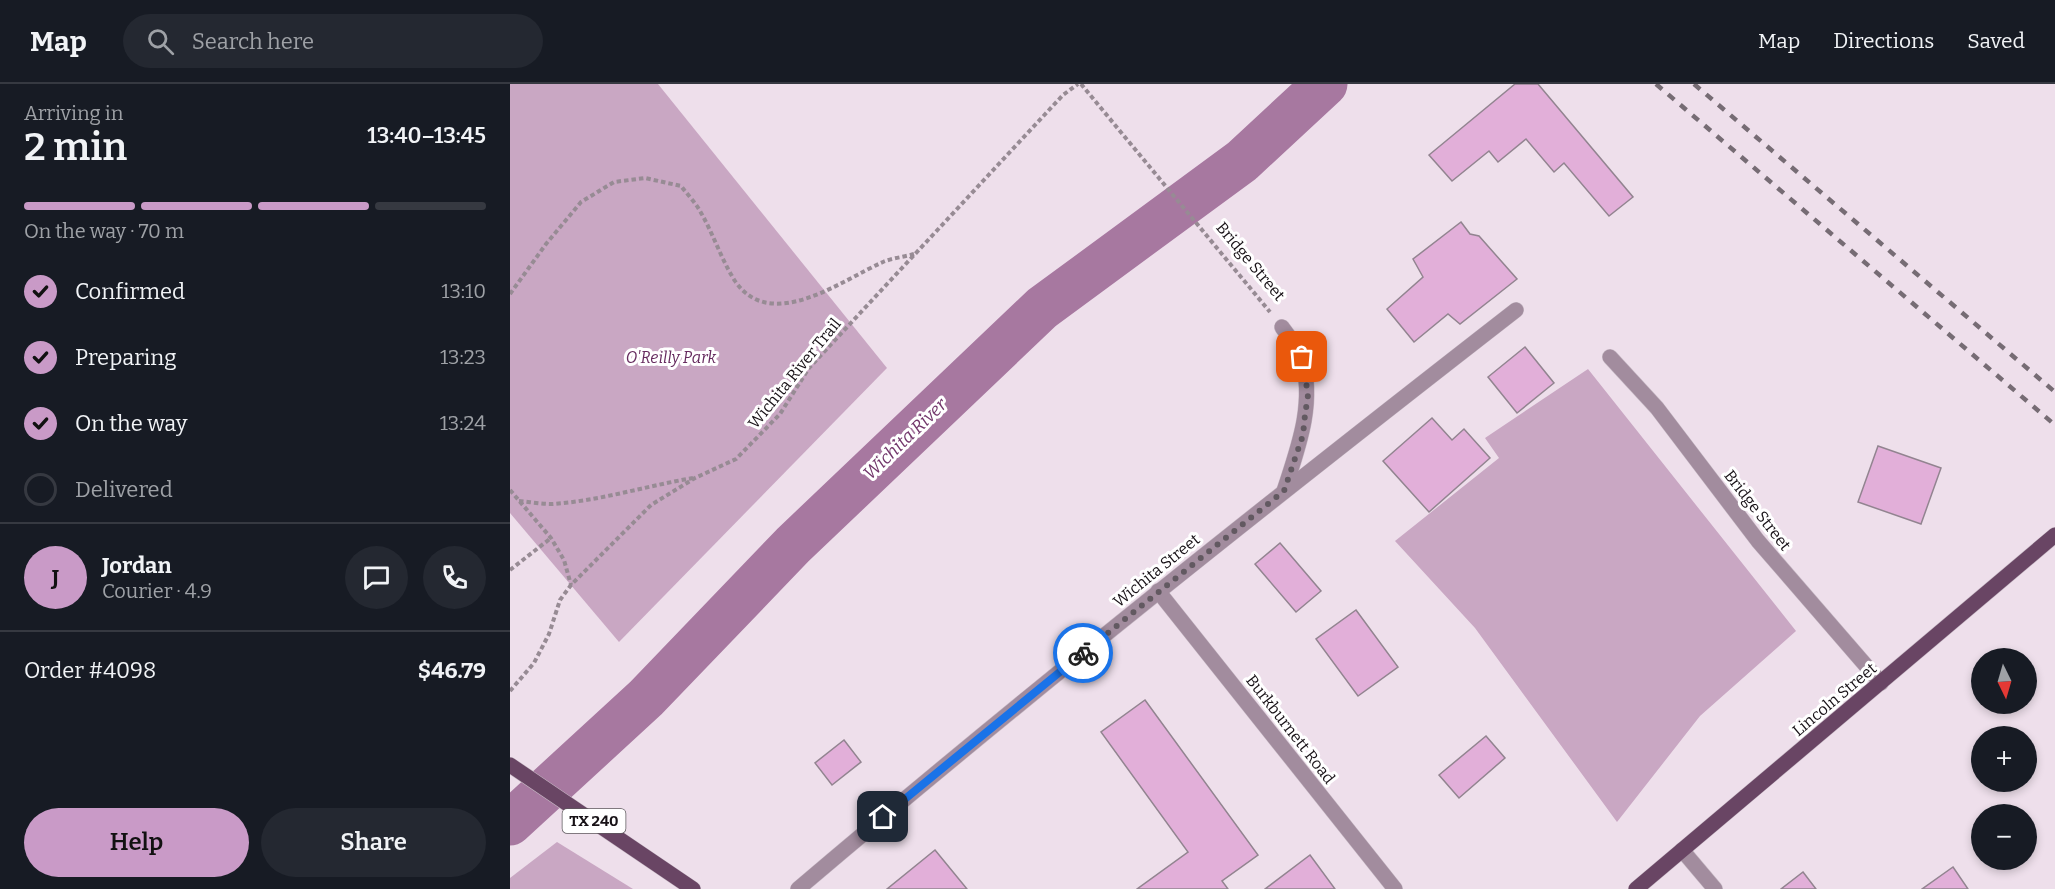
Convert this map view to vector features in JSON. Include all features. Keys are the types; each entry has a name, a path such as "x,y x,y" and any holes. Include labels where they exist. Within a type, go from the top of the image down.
{"main road":[{"name":"Lincoln Street","path":"1636,889 2055,535"},
{"name":"TX 240","path":"510,765 693,889"}],"street":[{"name":"Wichita Street","path":"798,889 916,788 1158,591 1516,310"},
{"name":"Bridge Street","path":"1282,327 1302,357 1308,395 1303,435 1284,491"},
{"name":"Bridge Street","path":"1610,357 1657,408 1758,541 1881,683"},
{"name":"Burkburnett Road","path":"1158,591 1395,889"},
{"path":"1682,850 1715,889"}],"path":[{"name":"Wichita River Trail","path":"510,691 534,663 549,634 560,600 571,585 651,505 695,478 736,459 780,414 809,368 1063,95 1079,84"},
{"name":"Bridge Street","path":"1079,84 1282,327"},
{"name":"Wichita River Trail","path":"510,294 546,244 581,202 614,182 645,178 681,186 700,211 737,283 754,300 783,304 808,298 844,283 884,261 915,254"},
{"path":"519,501 549,504 580,501 654,484 695,478"},
{"path":"510,490 551,538 564,560 571,585"},
{"path":"510,570 551,538"}],"green space":[{"name":"O'Reilly Park","path":"510,84 658,84 887,368 619,642 510,513"},
{"path":"1588,369 1796,631 1700,716 1617,822 1475,628 1395,541 1499,458 1485,438"},
{"path":"557,842 633,889 510,889 510,878"}],"building":[{"path":"1515,84 1538,84 1633,197 1609,216 1564,163 1554,172 1526,139 1498,162 1489,151 1452,181 1429,155"},
{"path":"1461,222 1470,234 1479,236 1517,279 1460,324 1448,314 1414,342 1387,309 1423,277 1413,259"},
{"path":"1525,347 1554,383 1517,413 1488,377"},
{"path":"1432,418 1452,440 1464,429 1490,458 1429,512 1383,461"},
{"path":"1878,446 1941,468 1921,524 1858,502"},
{"path":"1280,543 1321,591 1296,612 1255,564"},
{"path":"1356,610 1398,667 1358,696 1316,639"},
{"path":"1145,700 1258,855 1222,881 1228,889 1137,889 1188,852 1101,732"},
{"path":"1486,736 1505,758 1459,798 1439,775"},
{"path":"844,740 861,762 832,785 815,763"},
{"path":"935,850 967,889 887,889"},
{"path":"1310,855 1335,889 1265,889"},
{"path":"1953,867 1968,889 1922,889"},
{"path":"1803,872 1816,889 1781,889"}],"waterway":[{"name":"Wichita River","path":"510,823 646,698 793,545 1042,308 1242,161 1325,84"}],"railway":[{"path":"1656,84 2055,425"},
{"path":"1694,84 2055,392"}],"way so far":[{"path":"1083,653 1284,491 1303,435 1308,395 1302,357"}],"route":[{"path":"883,817 1083,653"}]}
